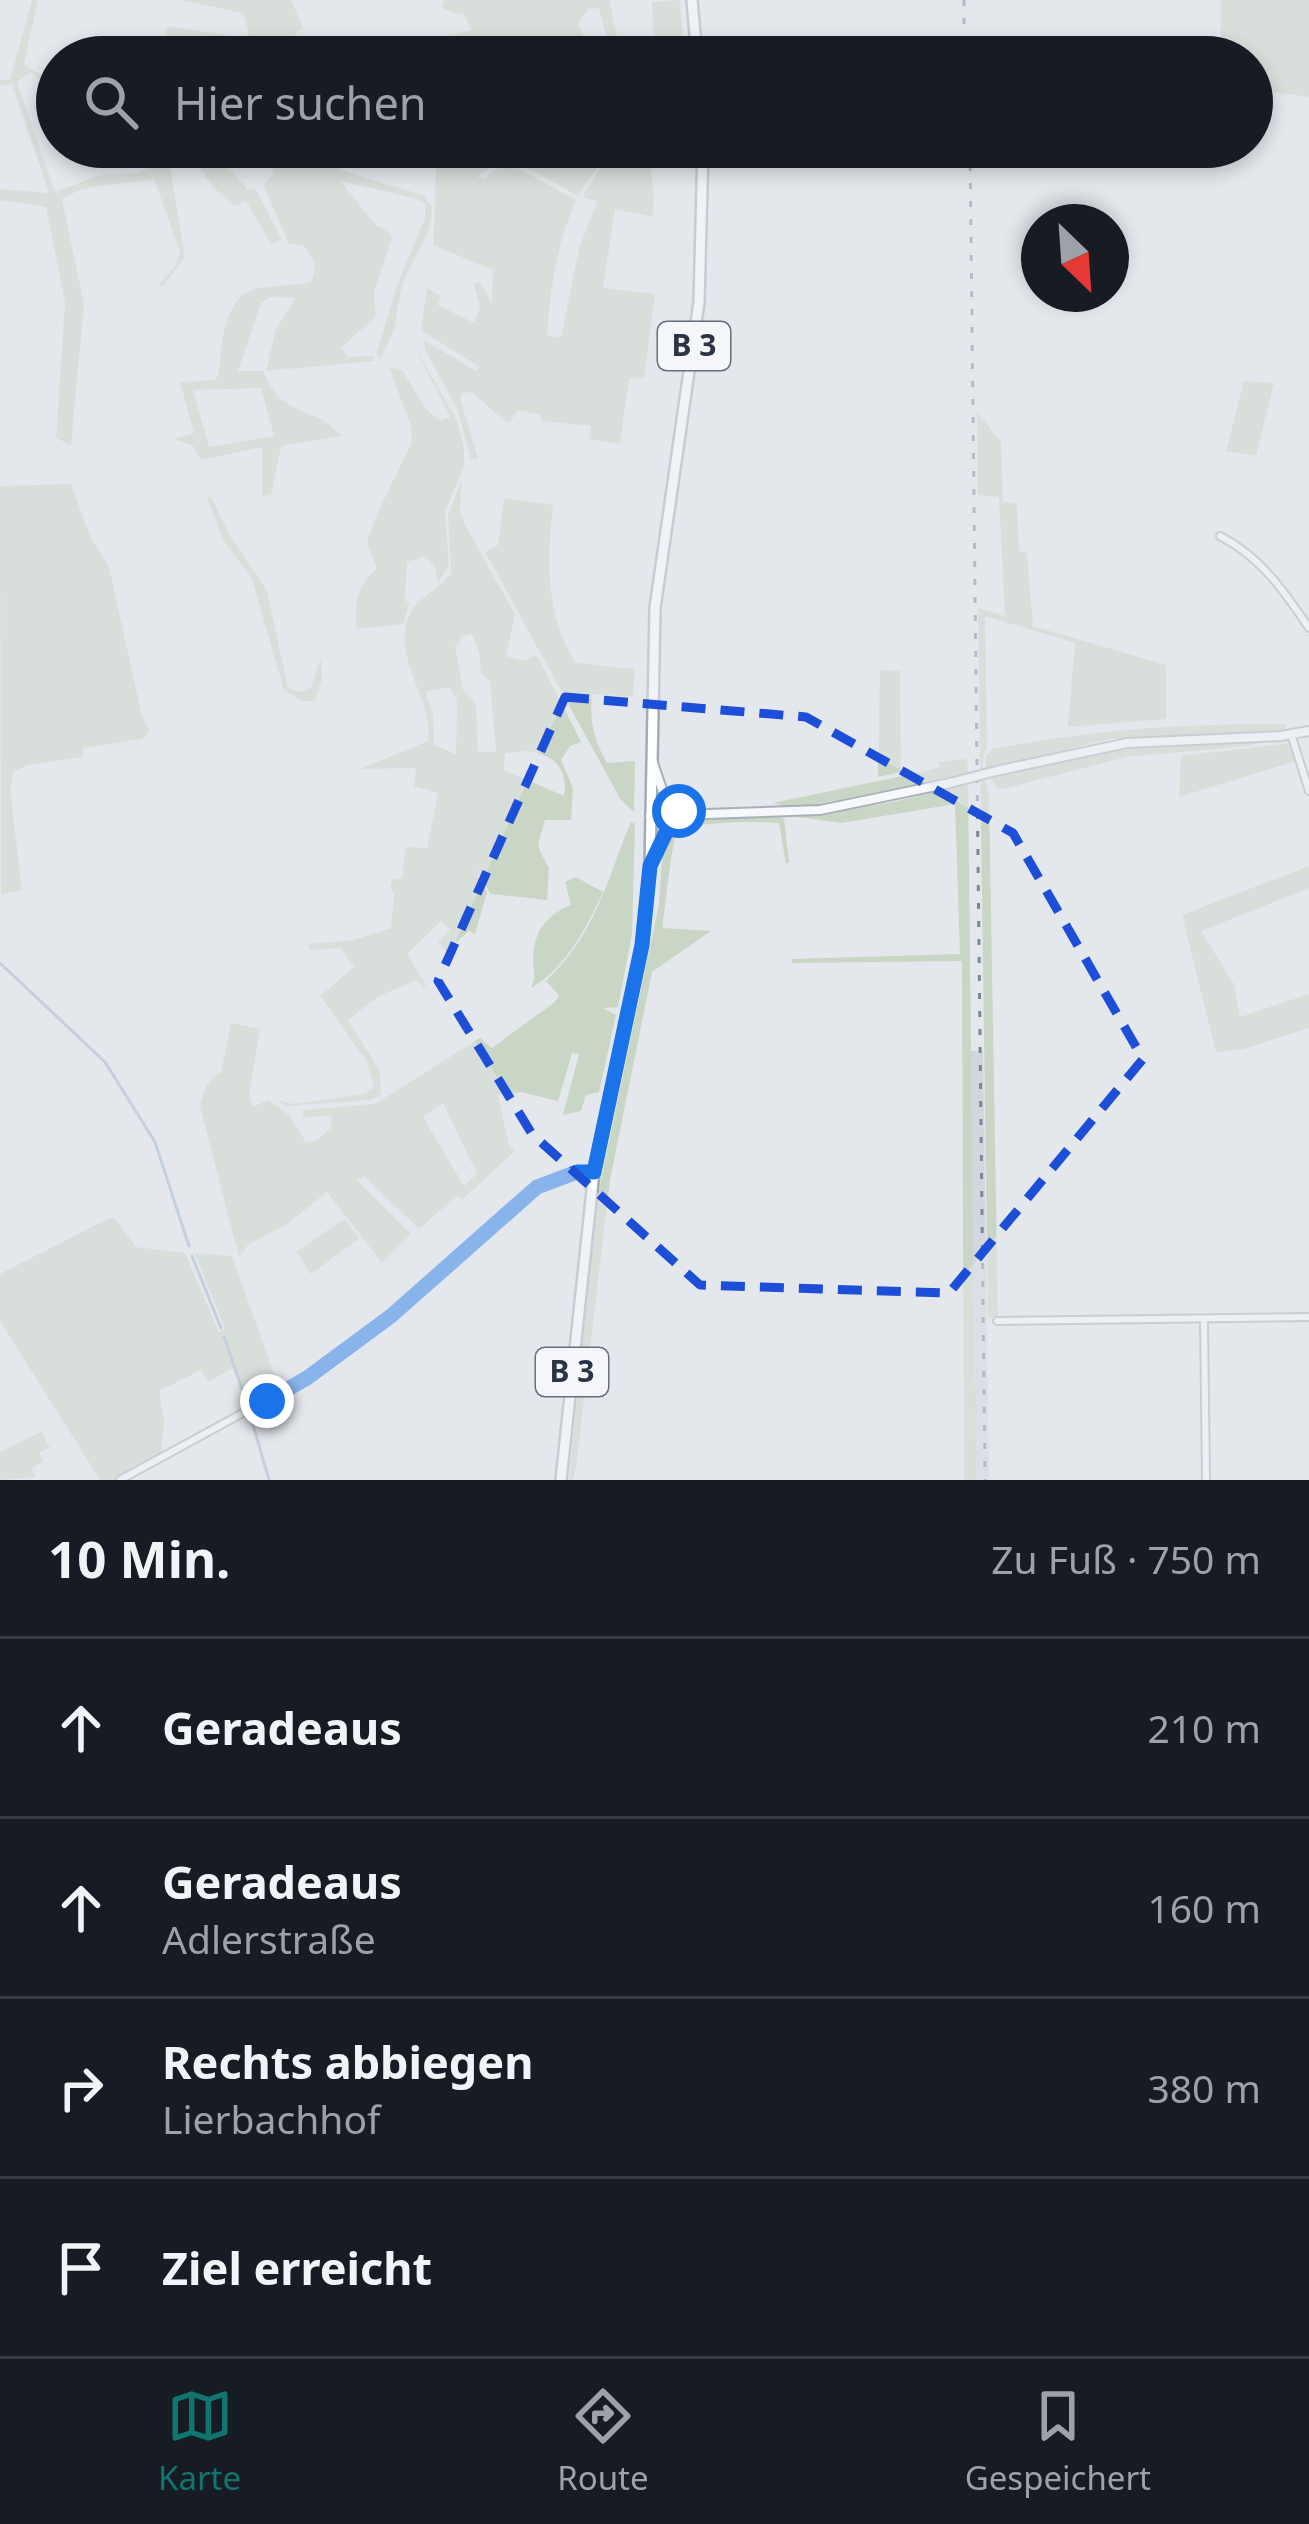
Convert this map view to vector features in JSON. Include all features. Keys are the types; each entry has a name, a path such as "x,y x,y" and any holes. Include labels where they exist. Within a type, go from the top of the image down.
{"main road":[{"path":"692,0 695,36"},
{"name":"B 3","path":"561,1480 594,1172 642,945 650,866 655,608 699,302 702,168"}],"street":[{"path":"1220,536 1244,548 1263,566 1309,628"},
{"path":"650,816 820,810 1127,743 1309,730"},
{"path":"1291,734 1309,791"},
{"path":"652,760 666,801 688,815"},
{"path":"650,866 669,826 688,815"},
{"path":"120,1480 307,1378 391,1316 537,1187 577,1172 594,1172"},
{"path":"997,1321 1309,1317"},
{"path":"1204,1319 1206,1480"}],"highlighted area":[{"path":"565,697 806,717 1013,833 1143,1059 949,1293 700,1285 532,1134 438,981"}],"shaded area":[{"path":"971,1051 983,1051 989,1480 976,1480"}],"green space":[{"path":"32,0 38,0 24,64 36,76 31,72 17,82 36,137 36,155 12,84 0,86 0,80 10,80"},
{"path":"180,0 291,0 303,28 293,36 247,36 243,13"},
{"path":"444,0 609,0 617,36 606,36 599,8 588,9 579,22 584,36 446,36 472,30 463,13 441,7"},
{"path":"680,0 683,36 653,36 652,2"},
{"path":"1221,0 1309,0 1309,97 1273,92 1273,36 1220,36"},
{"path":"168,26 232,36 164,36"},
{"path":"41,168 47,168 55,192 100,175 170,168 185,257 162,287 159,284 176,266 180,252 154,179 95,187 62,199 84,304 71,445 56,438 65,303 46,207 0,200 0,189 49,193"},
{"path":"200,168 229,168 248,190 255,188 282,240 271,244 246,201 234,206"},
{"path":"270,168 340,168 423,195 432,207 429,228 405,278 394,329 381,360 376,355 396,288 425,218 425,204 417,199 341,181 376,226 392,237 374,292 376,316 341,348 348,357 373,356 373,361 266,371 276,329 296,298 271,297 261,303 238,371 263,371 281,398 341,436 281,446 271,495 262,496 262,447 202,460 192,445 173,439 194,433 180,382 216,380 233,306 250,291 311,282 313,277 309,253 303,245 289,244 263,185 274,173","holes":["261,388 274,436 209,447 193,390"]},
{"path":"436,168 488,168 477,177 484,179 498,168 517,168 576,200 559,250 550,301 547,336 561,337 579,249 597,201 585,198 584,193 601,168 651,168 653,217 615,209 603,288 655,294 644,379 629,378 620,444 589,439 591,426 542,421 541,415 518,410 506,422 473,393 463,392 460,398 478,459 471,459 457,409 424,340 476,371 479,367 421,330 427,288 441,296 438,305 474,323 480,307 474,284 480,282 492,303 493,270 433,245"},
{"path":"527,168 597,168 578,196"},
{"path":"412,341 457,421 464,448 464,467 445,511 449,566 438,582 435,567 425,556 407,562 405,600 409,603 403,624 357,629 358,596 377,569 367,542 411,444 412,429 389,367 402,370 426,409 440,421 450,416"},
{"path":"1244,381 1274,383 1256,456 1226,451"},
{"path":"977,412 1001,442 1003,502 1017,504 1019,551 1027,553 1033,626 1166,665 1166,719 1068,727 1075,643 985,616 987,748 983,766 989,797 998,1316 988,1318 978,608 1005,616 999,497 978,495"},
{"path":"462,479 464,523 515,614 506,656 523,661 537,655 581,742 570,746 561,760 573,788 571,820 545,820 539,846 549,868 547,900 491,894 473,865 487,892 475,934 469,931 446,951 438,942 450,930 441,921 407,954 426,985 423,988 417,980 379,996 348,1020 380,1071 381,1094 371,1100 286,1106 276,1100 293,1104 365,1094 374,1087 366,1060 320,996 354,967 341,948 309,950 309,944 354,940 391,928 394,895 390,885 393,879 402,878 406,847 427,848 438,793 414,786 416,768 360,769 428,741 405,628 415,606 451,573 448,515","holes":["472,634 481,674 490,681 496,752 478,752 476,703 463,690 455,645 460,637","449,687 457,700 456,754 434,745 426,692","528,751 552,760 564,778 564,796 504,770 505,753"]},
{"path":"71,484 90,536 109,567 142,716 150,730 142,739 83,748 83,757 27,765 13,772 10,790 22,890 1,894 0,486"},
{"path":"211,496 229,534 267,591 288,688 300,692 311,688 321,657 322,679 315,701 301,701 284,690 252,579 224,541 207,498"},
{"path":"504,498 553,505 549,566 554,607 576,663 635,669 633,697 592,694 591,704 594,730 607,763 635,761 634,812 621,800 485,552 498,545"},
{"path":"880,670 900,671 901,772 878,777"},
{"path":"1285,724 1286,730 1109,739 986,769 985,757 993,749 1067,737 1174,727"},
{"path":"1284,737 1248,746 1126,757 1004,789 997,788 991,778 1138,747"},
{"path":"1290,743 1296,761 1179,797 1181,756"},
{"path":"967,759 968,773 948,778 812,805 773,803 926,771 939,767 939,762"},
{"path":"968,784 976,1480 964,1480 962,961 792,963 792,959 960,954 955,804 841,823 797,817"},
{"path":"784,819 786,864 779,823 708,824 676,834 663,928 711,931 652,972 610,1180 576,1467 569,1480 596,1204 659,904 663,844 671,831 689,820"},
{"path":"631,822 635,824 632,934 618,1007 603,1008 616,1015 599,1092 586,1095 581,1111 563,1115 579,1054 572,1053 558,1101 521,1092 498,1095 509,1146 516,1150 462,1200 457,1196 419,1229 364,1176 357,1180 411,1234 382,1263 327,1192 287,1224 248,1245 239,1257 200,1107 209,1082 221,1073 231,1023 260,1029 249,1095 253,1107 268,1100 289,1115 306,1142 315,1141 330,1129 332,1116 303,1117 303,1110 375,1104 480,1038 492,1048 555,1002 559,995 546,981 588,926","holes":["443,1103 477,1174 464,1186 423,1117"]},
{"path":"1309,866 1309,888 1201,931 1234,984 1240,1017 1309,994 1309,1028 1244,1049 1216,1052 1182,915"},
{"path":"576,877 603,892 565,959 531,988 539,932 571,905 565,882"},
{"path":"114,1218 136,1247 185,1253 219,1332 225,1329 195,1253 232,1256 279,1388 250,1407 235,1367 208,1382 201,1370 159,1391 164,1421 161,1454 114,1480 100,1480 0,1321 0,1274"},
{"path":"344,1219 360,1238 311,1274 296,1252"},
{"path":"41,1432 50,1448 39,1453 43,1462 32,1468 35,1477 0,1480 0,1452"}],"waterway":[{"path":"0,963 105,1062 155,1142 189,1246"},
{"path":"192,1256 221,1328"},
{"path":"224,1337 248,1406"},
{"path":"251,1418 269,1480"}],"railway":[{"path":"964,0 964,36"},
{"path":"970,168 985,1480"}],"route":[{"path":"267,1401 307,1378 391,1316 537,1187 577,1172 594,1172 642,945 650,866 669,826 688,815 679,811"}]}
